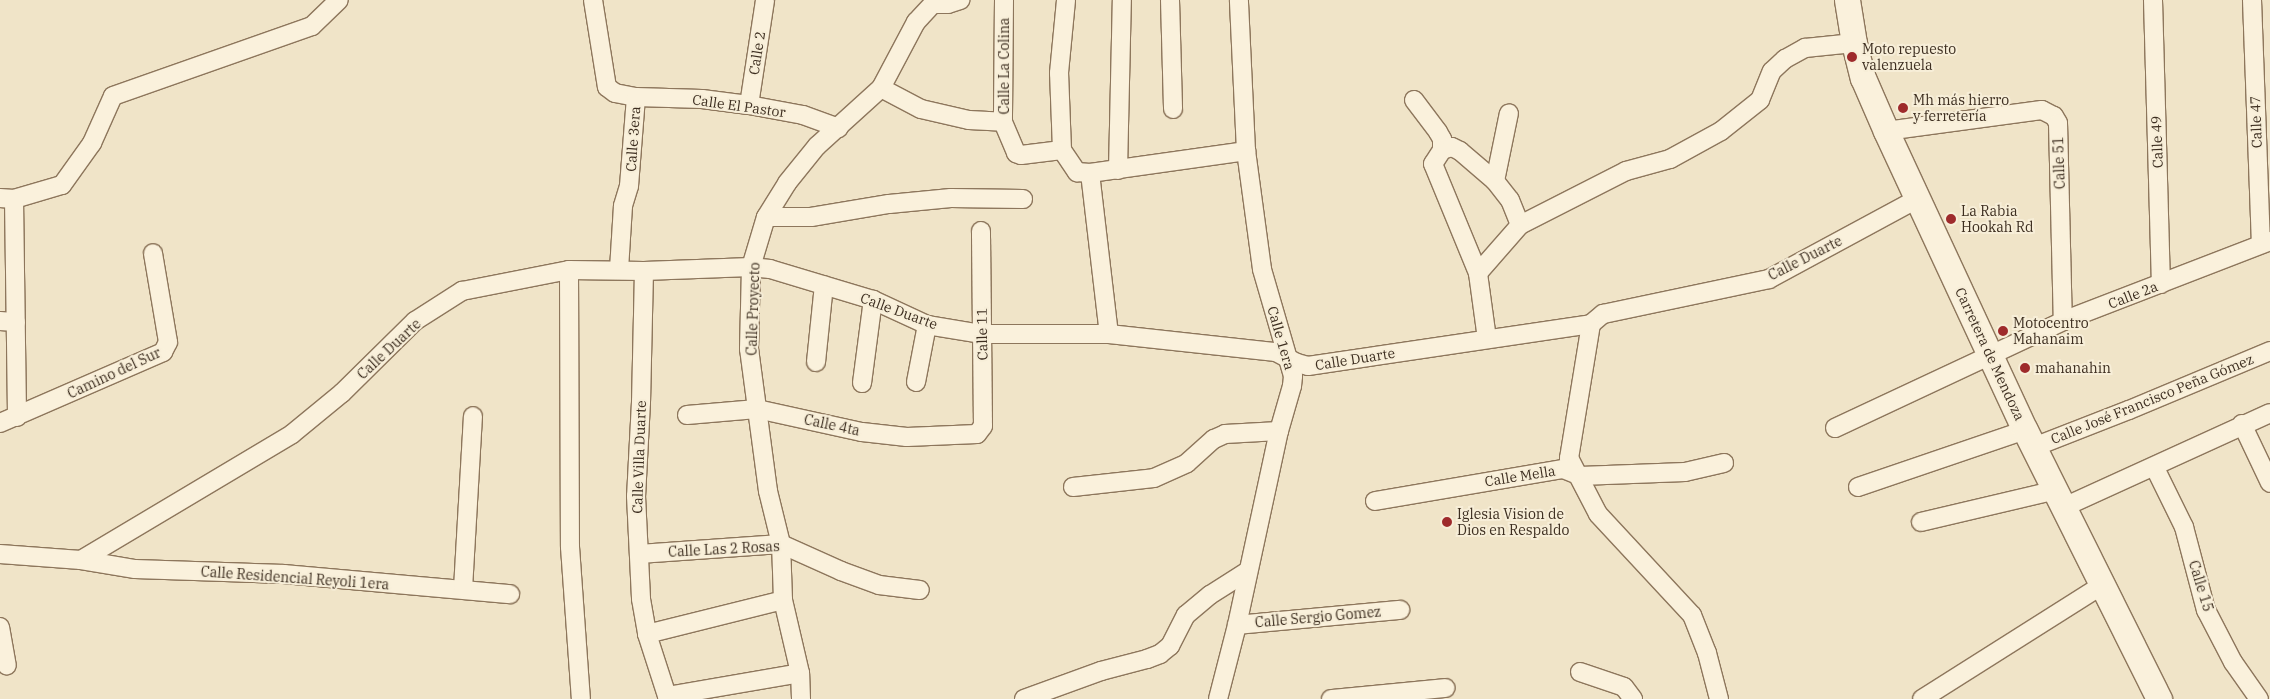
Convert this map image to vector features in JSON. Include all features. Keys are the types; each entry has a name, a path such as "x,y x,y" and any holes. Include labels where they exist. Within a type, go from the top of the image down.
{"street":[{"path":"17,417 8,321 7,199 62,185 92,144 113,96 312,26 340,0"},
{"name":"Calle 3era","path":"593,0 607,87 615,94 636,97 629,186 623,206 619,270"},
{"name":"Calle 2","path":"749,105 764,0"},
{"name":"Calle Proyecto","path":"801,699 800,672 784,600 781,544 768,491 749,349 751,267 766,217 786,183 817,146 840,128 881,88 928,2 948,4 960,0"},
{"name":"Calle La Colina","path":"1004,0 1003,122 1016,153 1021,155 1062,150"},
{"path":"1066,0 1059,73 1062,150 1077,172 1090,173 1118,170 1246,151"},
{"path":"1118,170 1122,0"},
{"path":"1170,0 1173,109"},
{"name":"Calle 1era","path":"1218,699 1237,625 1279,431 1293,376 1286,358 1262,269 1246,151 1240,0"},
{"name":"Carretera de Mendoza","path":"1847,0 1854,43 1863,78 1886,132 2101,586 2159,699"},
{"name":"Calle 49","path":"2153,0 2161,284"},
{"name":"Calle 47","path":"2252,0 2265,243"},
{"path":"1478,273 1520,225 1626,171 1670,159 1721,131 1760,100 1772,71 1785,59 1805,48 1854,43"},
{"path":"881,88 921,109 968,120 1003,122"},
{"name":"Calle El Pastor","path":"636,97 702,98 749,105 803,115 840,128"},
{"path":"1414,100 1442,140 1442,150 1433,164 1478,273 1487,339"},
{"name":"Calle 51","path":"1886,132 2042,110 2054,116 2058,123 2063,321"},
{"path":"1495,181 1509,113"},
{"path":"1442,150 1452,147 1460,151 1495,181 1510,200 1520,225"},
{"path":"1090,173 1109,334"},
{"path":"766,217 810,217 889,204 951,198 1023,199"},
{"name":"Calle Duarte","path":"81,560 292,434 342,393 415,321 462,291 569,270 644,271 751,267 770,269 874,300 927,324 982,334 1109,334 1276,352 1308,366 1591,324 1603,314 1769,278 1917,199"},
{"name":"Calle 11","path":"977,434 983,426 981,231"},
{"name":"Calle 2a","path":"1835,428 2063,321 2265,243"},
{"name":"Camino del Sur","path":"0,423 163,352 167,348 168,342 153,253"},
{"path":"569,270 570,547 581,699"},
{"name":"Calle Villa Duarte","path":"644,271 641,402 636,496 641,599 647,634 667,697"},
{"path":"816,362 824,285"},
{"path":"862,383 874,300"},
{"path":"916,382 927,324"},
{"path":"1591,324 1569,458 1598,514 1692,614 1708,653 1719,699"},
{"name":"Calle José Francisco Peña Gómez","path":"1858,487 2129,410 2270,351"},
{"name":"Calle 4ta","path":"687,415 757,409 862,432 908,437 977,434"},
{"path":"1921,522 2060,498 2155,468 2242,424 2270,413"},
{"path":"463,589 473,416"},
{"path":"2242,424 2270,484"},
{"path":"1073,488 1154,478 1187,463 1214,438 1225,434 1279,431"},
{"name":"Calle Mella","path":"1375,500 1563,469 1580,476 1685,472 1724,463"},
{"name":"Calle 15","path":"2155,468 2184,527 2206,610 2233,662 2258,699"},
{"name":"Calle Las 2 Rosas","path":"639,554 781,544 841,572 879,585 920,590"},
{"path":"0,554 81,560"},
{"name":"Calle Residencial Reyoli 1era","path":"81,560 135,569 284,574 510,594"},
{"path":"1024,699 1101,671 1147,660 1160,654 1170,646 1186,615 1210,595 1248,572"},
{"path":"1922,699 2101,586"},
{"path":"647,634 784,600"},
{"name":"Calle Sergio Gomez","path":"1237,625 1400,610"},
{"path":"0,627 7,665"},
{"path":"667,697 800,672"},
{"path":"1580,672 1624,687 1634,699"},
{"path":"1331,699 1445,688"}],"place":[{"name":"Moto repuesto valenzuela","path":"1852,57"},
{"name":"Mh más hierro y ferretería","path":"1903,108"},
{"name":"La Rabia Hookah Rd","path":"1951,219"},
{"name":"Motocentro Mahanaim","path":"2003,331"},
{"name":"mahanahin","path":"2025,368"},
{"name":"Iglesia Vision de Dios en Respaldo","path":"1447,522"}]}
